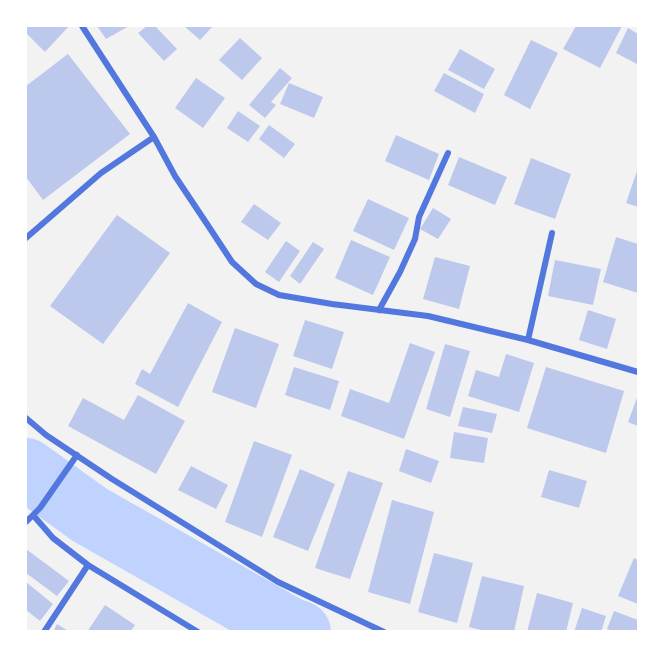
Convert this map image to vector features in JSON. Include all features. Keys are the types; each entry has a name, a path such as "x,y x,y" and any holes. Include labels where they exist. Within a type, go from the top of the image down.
{"street":[{"path":"82,26 154,137 175,176 214,236 232,262 256,285 279,295 428,316 528,340 639,372"},
{"path":"26,238 100,173 154,137"},
{"path":"379,310 415,239 419,217 448,153"},
{"path":"528,340 552,233"},
{"path":"26,418 46,435 112,479 278,582 384,632"},
{"path":"26,522 40,508 77,455"},
{"path":"33,515 53,538 88,565 198,632"},
{"path":"44,632 88,565"}],"building":[{"path":"26,26 69,26 45,52 26,33"},
{"path":"97,26 129,26 106,39"},
{"path":"147,26 155,26 177,49 164,61 138,33"},
{"path":"184,26 213,26 200,40"},
{"path":"576,26 622,26 600,68 563,49"},
{"path":"628,28 638,34 637,64 616,53"},
{"path":"240,38 262,58 242,80 219,60"},
{"path":"531,40 558,53 530,109 504,95"},
{"path":"460,49 495,69 484,89 448,70"},
{"path":"68,54 130,134 43,200 26,177 26,86"},
{"path":"280,68 292,78 271,102 276,105 265,118 249,105"},
{"path":"444,73 484,94 475,113 434,91"},
{"path":"196,78 225,98 203,128 175,108"},
{"path":"289,83 323,97 314,118 280,104"},
{"path":"238,111 260,126 248,142 227,128"},
{"path":"269,125 295,144 284,158 259,139"},
{"path":"396,135 439,154 429,180 385,161"},
{"path":"459,157 507,177 495,205 448,185"},
{"path":"531,158 571,174 555,219 514,204"},
{"path":"638,168 638,207 626,203"},
{"path":"368,199 409,218 394,250 353,231"},
{"path":"254,204 281,223 268,240 241,222"},
{"path":"433,208 451,219 438,239 420,229"},
{"path":"117,215 170,253 103,344 50,306"},
{"path":"616,237 638,244 638,293 603,282"},
{"path":"351,240 390,257 373,295 335,278"},
{"path":"286,241 300,251 279,282 265,272"},
{"path":"313,242 324,249 300,284 290,276"},
{"path":"435,257 470,266 459,309 423,299"},
{"path":"555,260 601,269 593,305 548,296"},
{"path":"188,303 222,322 178,407 135,384 142,369 150,374"},
{"path":"588,310 616,319 607,349 579,340"},
{"path":"305,320 344,332 332,369 293,356"},
{"path":"235,328 279,344 256,408 212,392"},
{"path":"410,343 435,352 404,439 341,416 350,389 389,403"},
{"path":"445,344 470,351 450,417 426,409"},
{"path":"506,354 534,363 519,412 468,396 476,370 499,377"},
{"path":"294,367 339,381 330,410 285,395"},
{"path":"546,367 624,391 606,453 527,428"},
{"path":"138,395 185,421 156,474 68,426 83,398 124,420"},
{"path":"638,395 638,426 628,422"},
{"path":"463,407 497,414 492,433 458,426"},
{"path":"454,432 488,438 484,463 450,458"},
{"path":"254,441 292,455 262,537 225,522"},
{"path":"406,449 439,461 431,483 399,471"},
{"path":"191,466 228,485 216,509 178,490"},
{"path":"300,469 335,484 308,551 273,537"},
{"path":"549,470 587,481 579,508 541,497"},
{"path":"348,471 383,483 350,579 315,568"},
{"path":"392,500 434,512 410,604 368,592"},
{"path":"26,549 69,581 57,596 26,573"},
{"path":"434,553 473,563 457,623 418,612"},
{"path":"634,558 638,560 638,604 618,596"},
{"path":"482,576 524,586 514,632 489,632 469,627"},
{"path":"26,582 53,604 40,621 26,610"},
{"path":"537,593 573,603 566,632 527,632"},
{"path":"105,605 135,625 130,632 87,632"},
{"path":"582,608 606,616 601,632 574,632"},
{"path":"614,611 638,620 638,632 615,632 607,629"},
{"path":"57,624 70,632 53,632"}],"waterway":[{"path":"26,469 90,515 289,628 300,632"}]}
